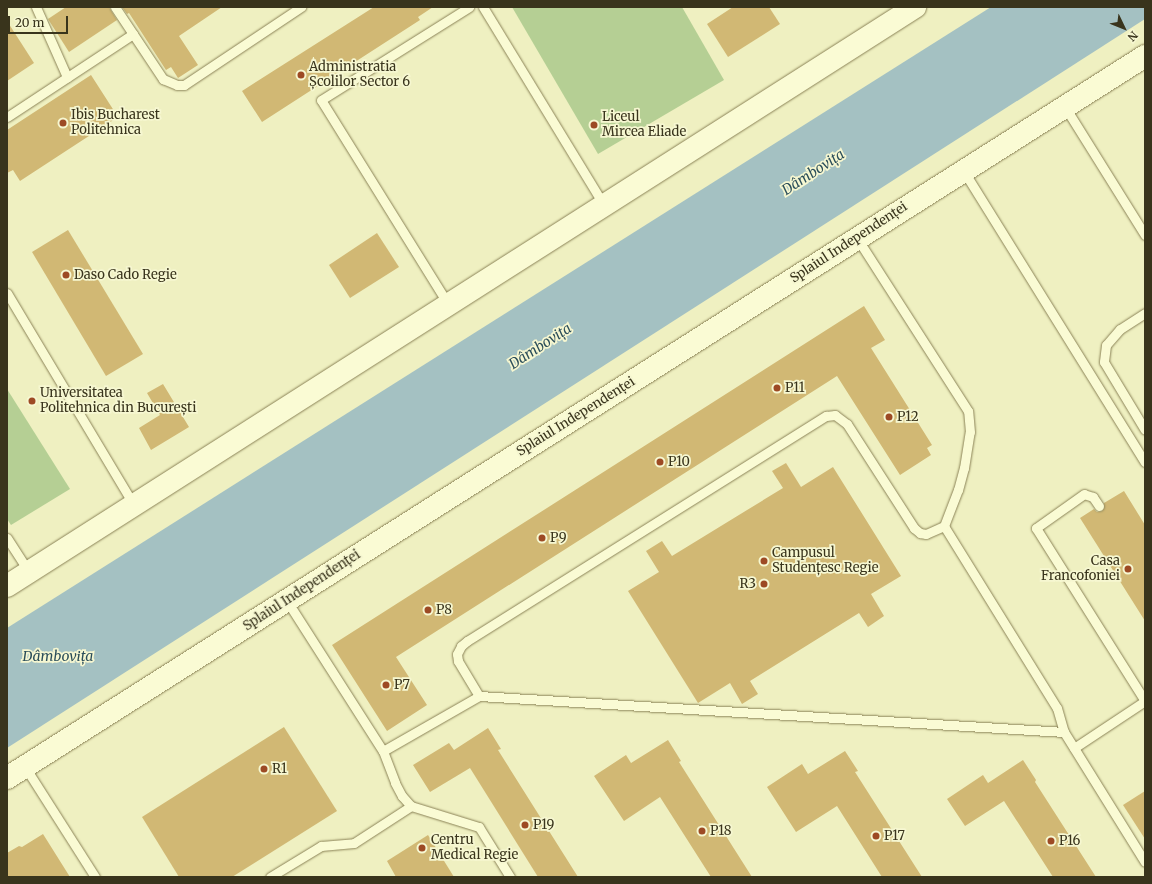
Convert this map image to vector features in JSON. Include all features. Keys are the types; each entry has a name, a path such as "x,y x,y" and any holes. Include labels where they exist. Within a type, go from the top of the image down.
{"main road":[{"path":"7,586 449,306 902,12"},
{"name":"Splaiul Independenței","path":"7,778 963,170 1145,56"}],"lane":[{"path":"36,7 67,78"},
{"path":"115,7 163,79 177,85 184,85 301,7"},
{"path":"449,306 321,100 469,7"},
{"path":"483,7 604,205"},
{"path":"7,117 133,34"},
{"path":"1065,107 1145,235"},
{"path":"963,170 1145,462"},
{"path":"479,696 458,661 457,654 461,646 467,641 826,416 835,415 846,424 914,528 920,533 926,534 944,526 958,490 964,468 970,432 968,411 857,238"},
{"path":"7,292 134,505"},
{"path":"1145,313 1120,329 1115,334 1106,345 1104,362 1145,430"},
{"path":"1074,748 1145,701 1036,528 1084,494 1093,497 1099,506"},
{"path":"944,526 1057,708 1064,732 1145,862"},
{"path":"7,538 29,572"},
{"path":"287,601 383,751 395,783 411,806 479,828 510,877"},
{"path":"383,751 479,696 1064,732"},
{"path":"25,767 95,877"},
{"path":"270,877 321,846 354,843 411,806"}],"green space":[{"name":"Liceul Mircea Eliade","path":"512,7 682,7 724,80 598,154"},
{"path":"7,389 70,489 11,525 7,519"}],"water":[{"name":"Dâmbovița","path":"991,7 1145,7 1145,19 7,748 7,628"}],"building":[{"path":"66,7 109,7 117,20 69,52 48,19"},
{"path":"122,7 222,7 179,36 198,65 178,78 171,67 166,70 129,13 127,14"},
{"name":"Administratia Școlilor Sector 6","path":"374,7 433,7 418,17 420,20 262,122 242,91"},
{"path":"733,7 769,7 780,24 728,57 707,24"},
{"path":"7,21 34,63 7,81"},
{"name":"Ibis Bucharest Politehnica","path":"91,75 118,117 20,181 13,170 7,173 7,130"},
{"path":"68,230 143,354 106,376 32,252"},
{"path":"377,233 399,267 350,298 329,265"},
{"path":"864,306 885,340 871,348 932,445 927,448 931,455 900,475 837,376 396,657 427,705 387,731 332,645"},
{"path":"163,384 189,427 151,450 139,428 160,415 147,393"},
{"name":"R3","path":"786,463 801,487 833,467 901,576 871,594 884,616 868,627 859,613 750,681 758,694 742,704 730,683 698,703 628,591 659,572 646,551 662,541 672,556 783,488 772,471"},
{"name":"Casa Francofoniei","path":"1124,491 1145,525 1145,621 1080,518 1094,509 1097,512 1102,511 1104,508 1104,503"},
{"name":"R1","path":"284,727 337,811 232,877 179,877 142,817"},
{"name":"P19","path":"488,728 501,749 498,750 578,877 538,877 470,768 430,792 413,765 449,743 454,750"},
{"name":"P18","path":"668,740 681,761 679,762 752,877 711,877 660,797 624,821 594,776 626,755 631,763"},
{"name":"P17","path":"845,751 858,771 855,772 922,877 882,877 837,806 796,832 767,787 802,764 808,774"},
{"name":"P16","path":"1023,760 1036,780 1035,782 1096,877 1053,877 1004,801 965,826 947,799 983,775 988,783"},
{"path":"1145,791 1145,839 1123,805"},
{"path":"43,834 70,877 7,877 7,853 19,846 22,847"},
{"name":"Centru Medical Regie","path":"428,835 454,877 396,877 387,861"}],"place":[{"name":"Administratia Școlilor Sector 6","path":"301,75"},
{"name":"Ibis Bucharest Politehnica","path":"63,123"},
{"name":"Liceul Mircea Eliade","path":"594,125"},
{"name":"Daso Cado Regie","path":"66,275"},
{"name":"P11","path":"777,388"},
{"name":"Universitatea Politehnica din București","path":"32,401"},
{"name":"P12","path":"889,417"},
{"name":"P10","path":"660,462"},
{"name":"P9","path":"542,538"},
{"name":"Campusul Studențesc Regie","path":"764,561"},
{"name":"Casa Francofoniei","path":"1128,569"},
{"name":"R3","path":"764,584"},
{"name":"P8","path":"428,610"},
{"name":"P7","path":"386,685"},
{"name":"R1","path":"264,769"},
{"name":"P19","path":"525,825"},
{"name":"P18","path":"702,831"},
{"name":"P17","path":"876,836"},
{"name":"P16","path":"1051,841"},
{"name":"Centru Medical Regie","path":"422,848"}]}
